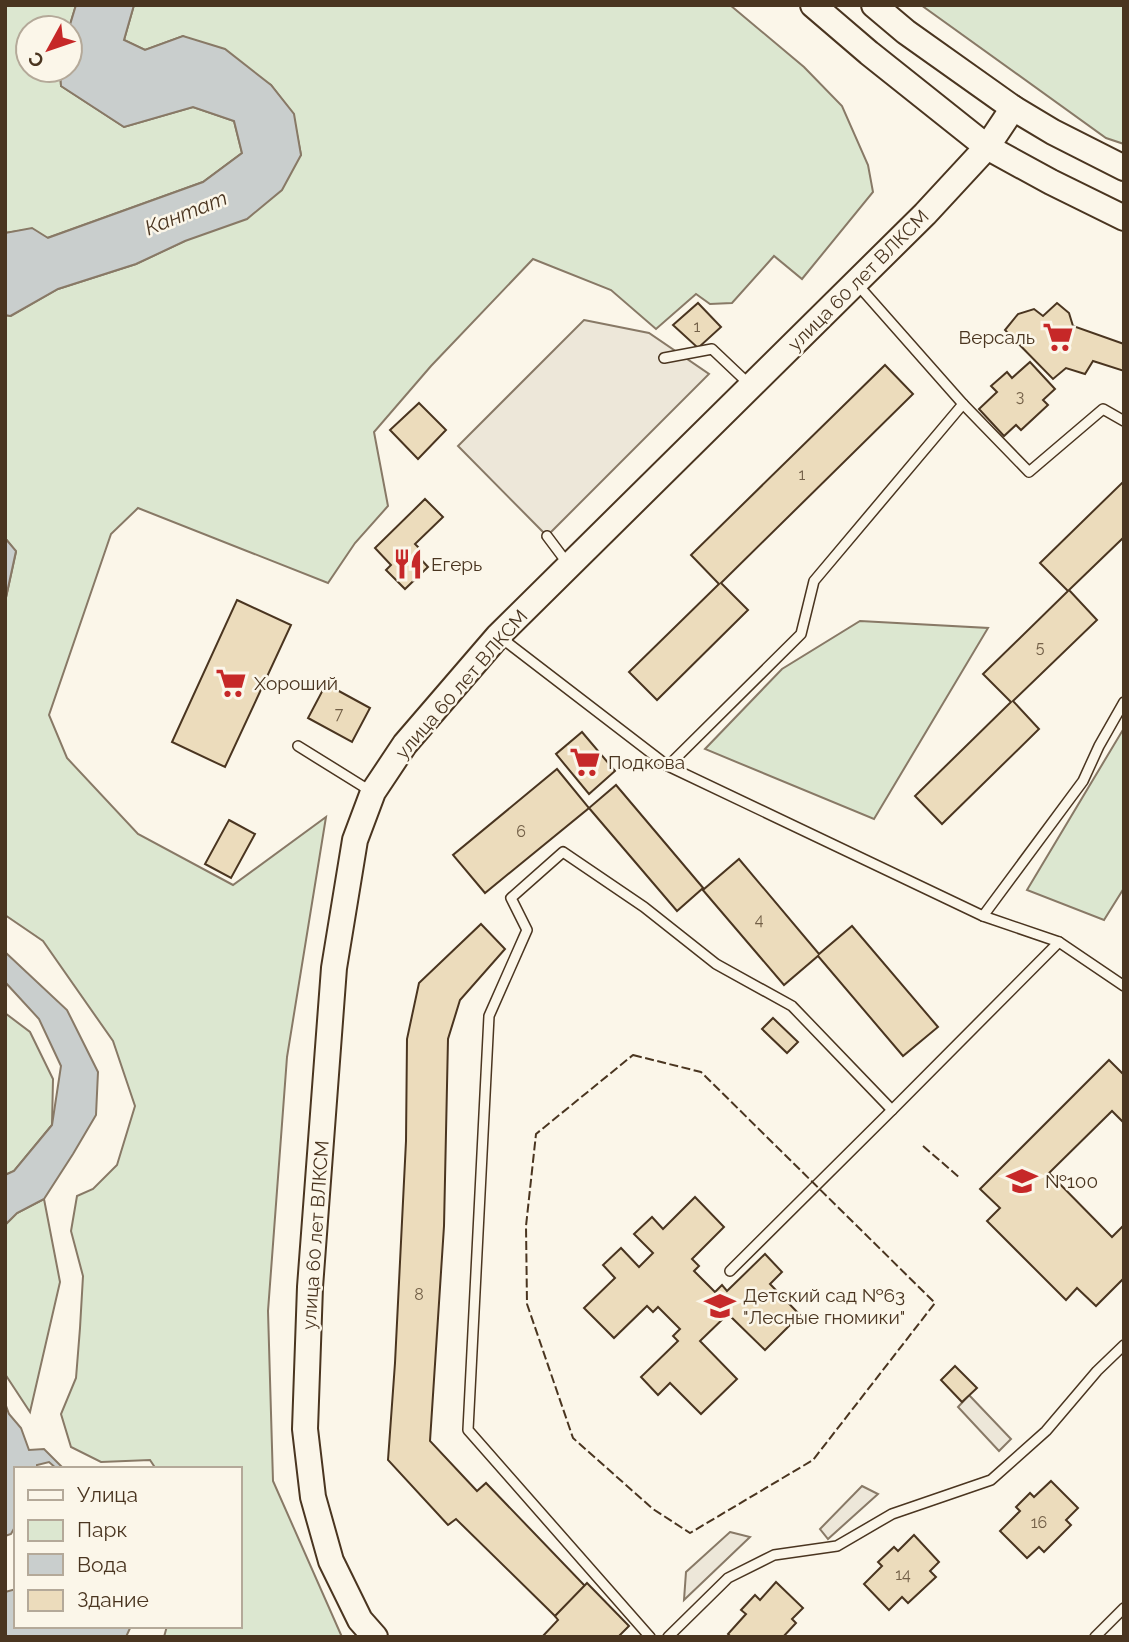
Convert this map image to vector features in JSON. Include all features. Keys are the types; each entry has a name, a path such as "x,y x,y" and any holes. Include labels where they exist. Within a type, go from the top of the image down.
{"street":[{"path":"813,5 987,147 1124,218"},
{"path":"874,5 906,32 1013,108 1124,168"},
{"name":"улица 60 лет ВЛКСМ","path":"375,1637 359,1620 331,1561 313,1497 305,1429 310,1287 334,968 355,841 373,792 405,744 498,636 925,214 987,147 1013,108"}],"lane":[{"path":"856,283 963,404 1029,472 1103,408 1124,421"},
{"path":"664,359 712,348 751,386"},
{"path":"668,766 801,634 814,581 963,404"},
{"path":"547,536 569,566"},
{"path":"498,636 668,766 982,916 1059,942 1124,986"},
{"path":"982,916 1083,781 1124,702"},
{"path":"299,746 373,792"},
{"path":"650,1637 468,1430 489,1016 527,930 512,898 563,852 644,907 716,964 792,1006 892,1110"},
{"path":"730,1271 1059,942"},
{"path":"667,1637 728,1578 774,1555 836,1546 892,1514 991,1480 1046,1431 1097,1371 1124,1345"},
{"path":"1095,1637 1124,1608"}],"green space":[{"path":"5,5 76,5 73,14 14,14 14,84 61,84 124,127 193,107 234,121 242,153 203,182 47,238 32,229 5,233"},
{"path":"134,5 730,5 804,67 842,106 868,165 873,192 802,279 774,256 732,303 710,304 696,294 656,329 611,290 533,259 431,366 374,432 388,506 355,543 328,583 138,508 111,534 49,715 67,758 138,834 233,885 326,817 287,1057 268,1311 273,1481 342,1637 164,1637 166,1628 242,1628 242,1467 155,1467 150,1460 101,1462 71,1447 61,1414 76,1378 80,1328 83,1276 71,1231 77,1196 93,1189 117,1165 135,1106 113,1041 43,941 5,915 5,602 16,552 5,538 5,315 11,316 58,289 136,264 185,241 301,155 293,114 271,85 183,36 145,50 124,40"},
{"path":"921,5 1124,5 1124,144 1106,138"},
{"path":"860,621 988,628 874,819 705,749 782,669"},
{"path":"1124,728 1124,888 1104,920 1027,890"},
{"path":"5,1013 30,1032 53,1079 52,1125 14,1171 5,1175"},
{"path":"44,1199 60,1282 30,1412 5,1374 5,1225 17,1213"}],"shaded area":[{"path":"584,320 649,333 709,374 547,536 458,446"},
{"path":"969,1395 1011,1439 999,1451 958,1407"},
{"path":"862,1486 878,1494 828,1539 820,1529"},
{"path":"730,1532 750,1537 684,1600 686,1572"}],"water":[{"name":"Кантат","path":"76,5 134,5 124,40 145,50 183,36 225,49 271,85 294,114 301,155 282,190 247,219 185,241 136,264 58,289 10,316 5,315 5,233 32,228 48,238 203,182 242,153 234,121 193,107 124,127 61,86 84,84 84,14 73,14"},
{"path":"5,538 16,551 5,602"},
{"path":"5,952 67,1010 98,1072 96,1115 73,1154 44,1199 17,1213 5,1225 5,1175 14,1171 52,1125 61,1066 39,1019 5,982"},
{"path":"5,1403 9,1414 21,1428 29,1450 44,1449 62,1467 55,1467 49,1462 37,1467 14,1467 14,1529 11,1534 5,1536"},
{"path":"14,1590 14,1628 130,1628 126,1637 5,1637 5,1592"}],"building":[{"path":"698,303 721,327 698,348 673,325"},
{"name":"Версаль","path":"1057,303 1069,313 1073,326 1124,344 1124,371 1093,361 1085,374 1066,368 1053,379 1005,330 1018,314 1034,309 1043,316"},
{"path":"1030,362 1055,389 1043,400 1048,405 1021,430 1016,425 1004,436 979,409 997,392 991,386 1007,372 1012,378"},
{"path":"885,365 913,394 721,583 748,610 657,700 629,672 719,584 691,555"},
{"path":"419,403 446,430 418,459 390,430"},
{"path":"1124,481 1124,537 1069,590 1097,620 1013,701 1039,729 942,824 915,796 1011,702 983,674 1068,591 1040,563"},
{"path":"425,499 443,517 415,544 421,550 416,554 428,567 405,589 386,570 391,565 375,548"},
{"name":"Хороший","path":"237,600 291,625 225,767 172,742"},
{"path":"326,684 370,708 352,742 308,718"},
{"name":"Подкова","path":"582,732 615,771 589,794 556,754"},
{"path":"557,769 589,808 485,893 453,855"},
{"path":"616,785 704,889 739,859 819,954 852,926 938,1027 903,1056 818,956 784,985 702,889 677,911 589,808"},
{"path":"229,820 255,834 231,878 205,864"},
{"path":"481,924 505,949 460,1000 448,1039 444,1226 430,1441 477,1491 486,1483 585,1586 555,1616 456,1519 448,1525 388,1460 406,1141 407,1039 419,983"},
{"path":"773,1018 798,1042 787,1053 762,1029"},
{"name":"№100","path":"1109,1060 1124,1075 1124,1123 1112,1111 1049,1173 1112,1237 1124,1225 1124,1278 1096,1306 1077,1288 1066,1300 987,1221 1000,1208 980,1189"},
{"name":"Детский сад №63 \"Лесные гномики\"","path":"695,1197 724,1227 692,1259 699,1266 694,1271 715,1292 722,1285 727,1291 765,1254 782,1272 770,1284 800,1315 765,1350 728,1314 700,1341 737,1379 701,1414 670,1383 658,1395 641,1377 678,1341 673,1336 680,1329 658,1307 653,1312 647,1306 614,1338 584,1308 615,1278 603,1265 621,1248 639,1267 653,1253 634,1234 652,1217 663,1229"},
{"path":"955,1366 977,1388 962,1402 941,1380"},
{"path":"1051,1481 1078,1508 1066,1520 1071,1525 1044,1552 1039,1547 1027,1558 1000,1531 1020,1511 1016,1507 1030,1493 1034,1497"},
{"path":"914,1535 939,1562 930,1571 936,1577 908,1603 902,1597 889,1610 864,1584 882,1566 878,1562 894,1547 898,1551"},
{"path":"776,1582 803,1608 792,1619 796,1623 783,1637 731,1637 728,1634 746,1614 741,1610 755,1595 760,1600"},
{"path":"587,1583 629,1626 618,1637 542,1637 558,1620 555,1616"}],"fence":[{"path":"633,1055 701,1072 935,1303 813,1460 690,1533 653,1509 573,1438 527,1304 526,1226 536,1134 633,1055"},
{"path":"923,1146 960,1178"}],"place":[{"name":"Версаль","path":"1058,337"},
{"name":"Егерь","path":"408,564"},
{"name":"Хороший","path":"231,683"},
{"name":"Подкова","path":"585,762"},
{"name":"№100","path":"1022,1181"},
{"name":"Детский сад №63 \"Лесные гномики\"","path":"720,1306"}]}
